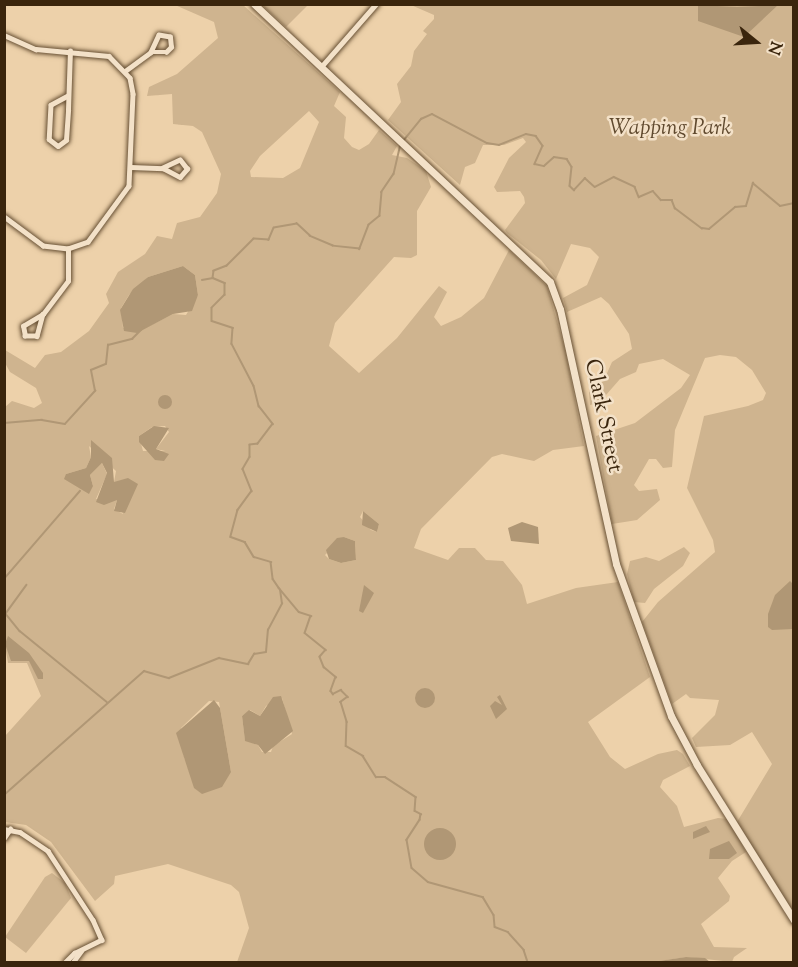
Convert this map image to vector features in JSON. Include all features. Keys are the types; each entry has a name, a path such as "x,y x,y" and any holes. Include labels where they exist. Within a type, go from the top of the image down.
{"main road":[{"name":"Clark Street","path":"254,4 540,270 553,288 611,544 671,716 697,765 794,920"}],"street":[{"path":"321,67 376,4"},
{"path":"4,35 27,48 109,56 125,71 133,94 131,167 124,197 98,233 87,242 68,249 43,246 4,217"},
{"path":"125,71 151,52 159,35 170,37 171,47 166,51 151,52"},
{"path":"68,96 51,105 49,139 58,146 66,140 68,96 70,51"},
{"path":"131,167 163,168 180,177 187,169 180,160 163,168"},
{"path":"43,314 37,336 26,336 23,326 43,314 68,281 68,249"},
{"path":"4,838 7,829 37,842 56,859 91,914 102,940 81,951 66,963"},
{"path":"73,963 81,951"}],"green space":[{"path":"175,5 243,5 340,92 334,106 346,117 344,138 352,147 359,150 369,144 379,130 397,146 392,155 407,158 426,171 431,187 417,211 417,255 411,258 394,257 335,323 329,346 359,373 397,338 439,286 447,292 434,317 441,326 461,317 484,298 509,250 547,286 565,349 584,446 553,450 534,461 502,454 492,457 421,529 414,548 448,560 459,548 475,548 486,560 503,561 522,585 527,604 576,588 618,582 650,677 588,722 610,757 625,769 658,754 677,750 683,754 690,766 663,780 660,787 677,806 684,827 718,818 728,819 746,852 732,861 718,878 730,896 729,901 701,924 714,947 747,948 734,957 732,962 687,957 652,962 237,962 249,928 239,892 231,885 168,864 115,876 114,884 95,901 51,842 26,825 5,822 5,736 41,696 27,663 8,663 5,646 5,407 12,401 34,408 42,403 36,388 10,372 5,363 5,350 35,368 45,355 61,352 89,331 109,303 106,294 118,272 145,254 157,236 172,239 177,223 200,217 217,193 221,174 202,132 193,126 173,124 172,94 147,96 149,87 177,74 218,38 214,22","holes":["309,111 319,122 300,168 283,178 251,177 250,171 260,156","183,266 195,275 198,295 186,315 173,314 147,327 123,328 121,308 129,295 148,277","165,426 169,432 156,449 165,451 143,451 139,436 152,427","89,446 116,471 114,482 123,514 114,509 117,500 96,499 107,474 102,463 90,475 93,486 66,474 86,468 91,457","363,511 379,524 377,532 371,530 360,517","344,537 355,541 356,560 341,563 325,555","282,698 292,734 273,746 271,752 262,752 258,745 245,740 242,716 250,710 260,716 266,706","209,701 219,702 231,772 185,760 181,728"]},
{"path":"262,5 308,5 286,27"},
{"name":"Wapping Park","path":"411,5 793,5 793,912 737,822 772,764 752,732 730,745 696,747 692,738 715,715 719,700 690,698 686,694 672,704 642,622 658,602 715,552 713,540 687,488 704,416 748,406 763,400 766,393 752,370 736,357 720,355 705,358 675,430 672,467 663,468 656,459 649,459 634,485 639,491 657,489 660,500 637,520 612,524 596,436 635,423 681,388 690,375 663,359 639,364 636,372 620,379 599,403 590,405 589,392 604,380 612,362 632,349 629,334 609,304 601,297 567,312 563,298 587,285 599,257 590,248 571,244 556,279 541,260 505,230 525,203 524,197 520,191 497,192 494,187 509,158 526,142 523,138 504,145 483,145 475,163 465,167 460,185 388,120 401,102 397,84 411,66 414,51 427,34 423,31 434,19 434,15"},
{"path":"684,547 690,553 683,566 654,589 645,603 634,602 627,574 630,561 646,557 659,561"},
{"path":"52,873 65,883 71,898 26,953 5,937 45,877"}],"shaded area":[{"path":"698,5 737,7 778,5 744,37 698,21"},
{"path":"183,266 195,275 198,295 192,311 173,314 137,333 124,331 120,310 133,289 148,277"},
{"path":"162,395 168,395 172,402 168,409 162,409 158,405 158,399"},
{"path":"154,426 169,428 156,449 169,454 164,461 155,460 139,442 139,436"},
{"path":"91,440 112,458 114,482 128,478 138,484 125,513 114,511 117,500 104,505 96,502 107,473 102,463 90,475 93,486 89,494 64,479 66,474 86,468 91,457"},
{"path":"363,511 379,524 377,532 362,525"},
{"path":"522,522 538,527 539,544 511,541 508,528"},
{"path":"344,537 355,541 356,560 341,563 329,559 326,550 337,538"},
{"path":"790,581 793,584 793,629 772,630 768,627 768,614 775,595"},
{"path":"364,585 374,593 363,613 359,611"},
{"path":"8,636 29,653 43,673 43,679 38,679 29,661 11,661 5,644"},
{"path":"425,688 432,691 435,698 432,705 425,708 418,705 415,698 418,691"},
{"path":"500,695 507,709 496,719 490,706 495,701 502,705 497,697"},
{"path":"281,696 293,731 265,754 258,745 245,741 242,716 249,710 260,716 273,697"},
{"path":"214,700 220,708 231,772 222,787 202,794 194,788 176,733"},
{"path":"706,826 710,832 693,839 693,832"},
{"path":"440,828 452,832 456,844 452,856 440,860 428,856 424,844 428,832"},
{"path":"729,841 737,853 729,859 709,859 710,849"},
{"path":"686,957 705,958 710,962 652,962"}],"waterway":[{"path":"404,140 421,119 432,114 487,143 499,145 526,134 536,136 543,146 535,164 544,166 554,157 567,159 572,167 570,186 574,190 585,178 595,187 614,177 635,187 639,197 653,191 661,200 672,200 675,208 702,228 709,229 735,207 746,206 753,183 780,206 794,203"},
{"path":"401,144 394,174 382,192 380,216 369,225 360,249 333,246 310,236 297,224 274,228 269,240 254,239 227,266 214,271 213,278 225,283 225,295 212,308 212,321 233,328 232,344 254,386 259,406 273,424 258,444 250,445 250,457 243,469 252,491 238,510 231,537 245,542 254,557 271,562 273,579 279,588 299,612 311,616 305,633 326,650 320,657 324,667 336,677 331,691 333,694 341,690 348,697 341,702 347,722 346,746 363,756 376,777 385,777 416,797 415,811 421,814 420,820 407,840 412,868 428,882 483,897 494,915 495,927 508,932 524,950 528,962"},
{"path":"202,280 213,278"},
{"path":"4,423 42,420 65,424 95,391 91,370 106,364 108,345 132,339 143,328"},
{"path":"4,579 80,491"},
{"path":"27,585 6,614 20,631 107,702"},
{"path":"4,795 144,671 169,678 219,658 248,664 254,654 266,652 268,630 282,604 280,590"}]}
